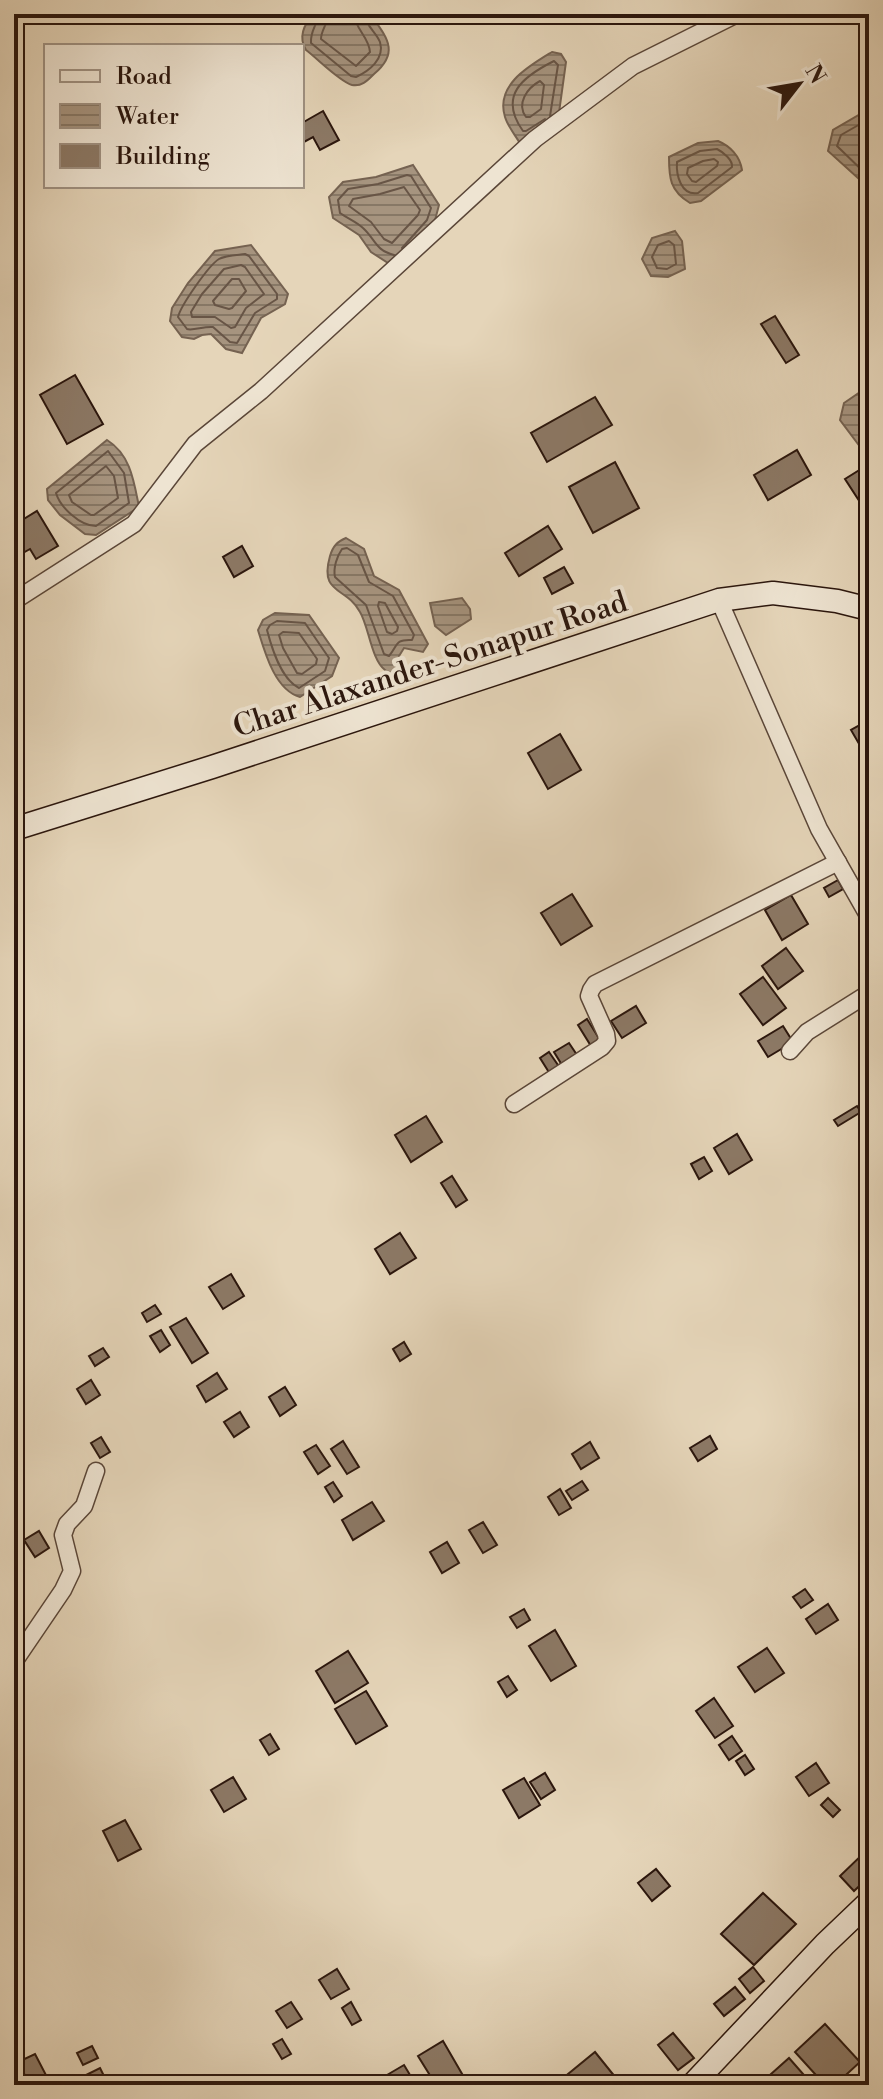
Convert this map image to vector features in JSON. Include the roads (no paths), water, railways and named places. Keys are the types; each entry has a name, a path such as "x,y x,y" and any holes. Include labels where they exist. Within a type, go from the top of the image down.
{"main road":[{"name":"Char Alaxander-Sonapur Road","path":"14,829 719,600 773,593 837,601 869,609"},
{"path":"692,2085 825,1944 869,1902"}],"street":[{"path":"14,601 134,524 195,444 261,391 535,139 633,66 737,14"},
{"path":"719,600 819,829 869,917"},
{"path":"514,1104 607,1041 589,996 595,984 838,862"},
{"path":"790,1051 807,1032 869,993"},
{"path":"14,1662 63,1590 72,1571 63,1535 67,1524 84,1506 96,1471"}],"water":[{"path":"313,14 371,15 386,38 387,59 367,81 359,85 347,83 306,50 302,40 307,22"},
{"path":"552,52 561,54 566,62 558,120 521,145 505,117 505,95 516,78"},
{"path":"869,109 869,188 828,151 833,130"},
{"path":"718,141 734,152 742,170 701,201 690,203 678,194 672,183 669,157 698,143"},
{"path":"413,165 439,205 434,224 388,263 371,252 359,235 333,218 329,197 343,182 376,177"},
{"path":"675,231 682,241 685,269 668,277 651,276 642,259 652,238"},
{"path":"251,245 288,294 285,304 261,318 242,353 226,349 211,334 194,339 182,337 170,321 172,308 188,283 215,251"},
{"path":"869,386 869,444 861,448 840,420 844,403"},
{"path":"107,440 126,461 139,507 96,535 85,534 60,515 48,500 47,489"},
{"path":"346,538 364,549 374,576 399,590 428,644 423,652 404,648 399,656 397,675 380,665 360,612 328,578 332,550"},
{"path":"462,598 470,609 471,619 446,635 435,626 430,603"},
{"path":"275,613 309,615 339,658 332,676 300,697 291,693 278,679 258,630 263,620"}]}
